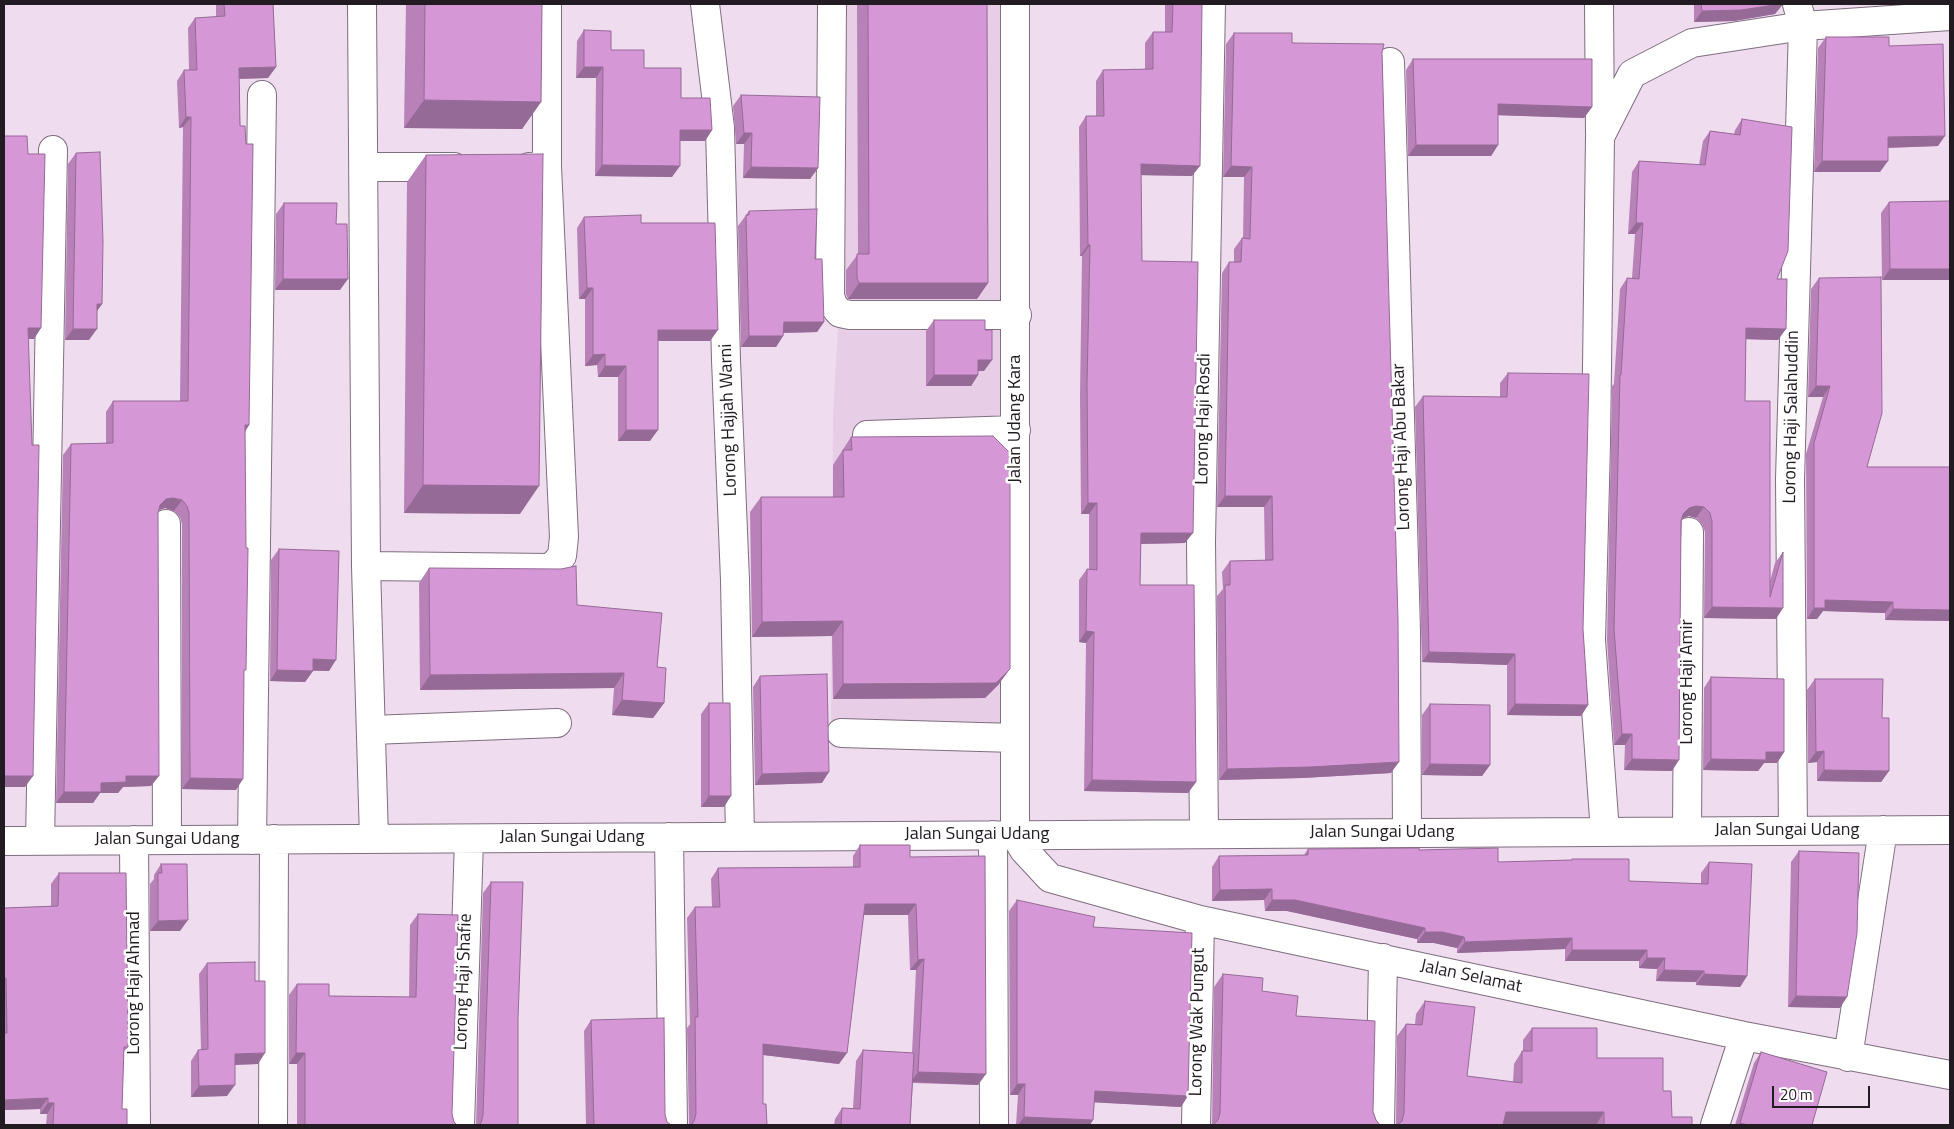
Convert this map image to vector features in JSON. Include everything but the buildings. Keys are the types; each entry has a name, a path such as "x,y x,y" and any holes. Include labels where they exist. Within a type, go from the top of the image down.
{"street":[{"path":"362,4 366,566 374,839"},
{"path":"366,566 550,568 562,556 564,537 547,166 547,4"},
{"name":"Lorong Hajjah Warni","path":"705,4 720,128 726,360 735,580 740,837"},
{"path":"832,4 830,296 833,305 840,313 850,315 1016,315"},
{"name":"Jalan Udang Kara","path":"994,1125 1004,835 1015,738 1015,4"},
{"name":"Lorong Haji Rosdi","path":"1204,834 1201,542 1212,4"},
{"path":"1599,4 1600,137 1596,444 1590,640 1605,832"},
{"path":"1600,137 1632,74 1692,42 1800,15 1950,16"},
{"name":"Lorong Haji Salahuddin","path":"1793,831 1790,479 1800,15"},
{"name":"Lorong Haji Abu Bakar","path":"1390,62 1406,631 1407,833"},
{"path":"262,95 263,840 273,1125"},
{"path":"40,841 53,150"},
{"path":"509,167 547,166"},
{"path":"364,168 480,167"},
{"path":"866,436 1016,430"},
{"path":"166,524 167,840"},
{"name":"Lorong Haji Amir","path":"1687,831 1689,532"},
{"path":"371,730 557,723"},
{"path":"841,733 1015,738"},
{"path":"1848,1057 1883,830"},
{"name":"Jalan Sungai Udang","path":"4,841 1950,830"},
{"name":"Jalan Selamat","path":"1004,835 1024,850 1050,878 1200,920 1848,1057 1949,1069"},
{"path":"669,837 673,1125"},
{"name":"Lorong Haji Shafie","path":"460,1125 469,839"},
{"name":"Lorong Haji Ahmad","path":"134,840 136,1125"},
{"name":"Lorong Wak Pungut","path":"1196,1125 1200,920"},
{"path":"1380,1125 1383,958"},
{"path":"1715,1125 1744,1036"}],"shaded area":[{"path":"842,4 1003,4 1005,724 831,724 833,413 840,294"}]}
